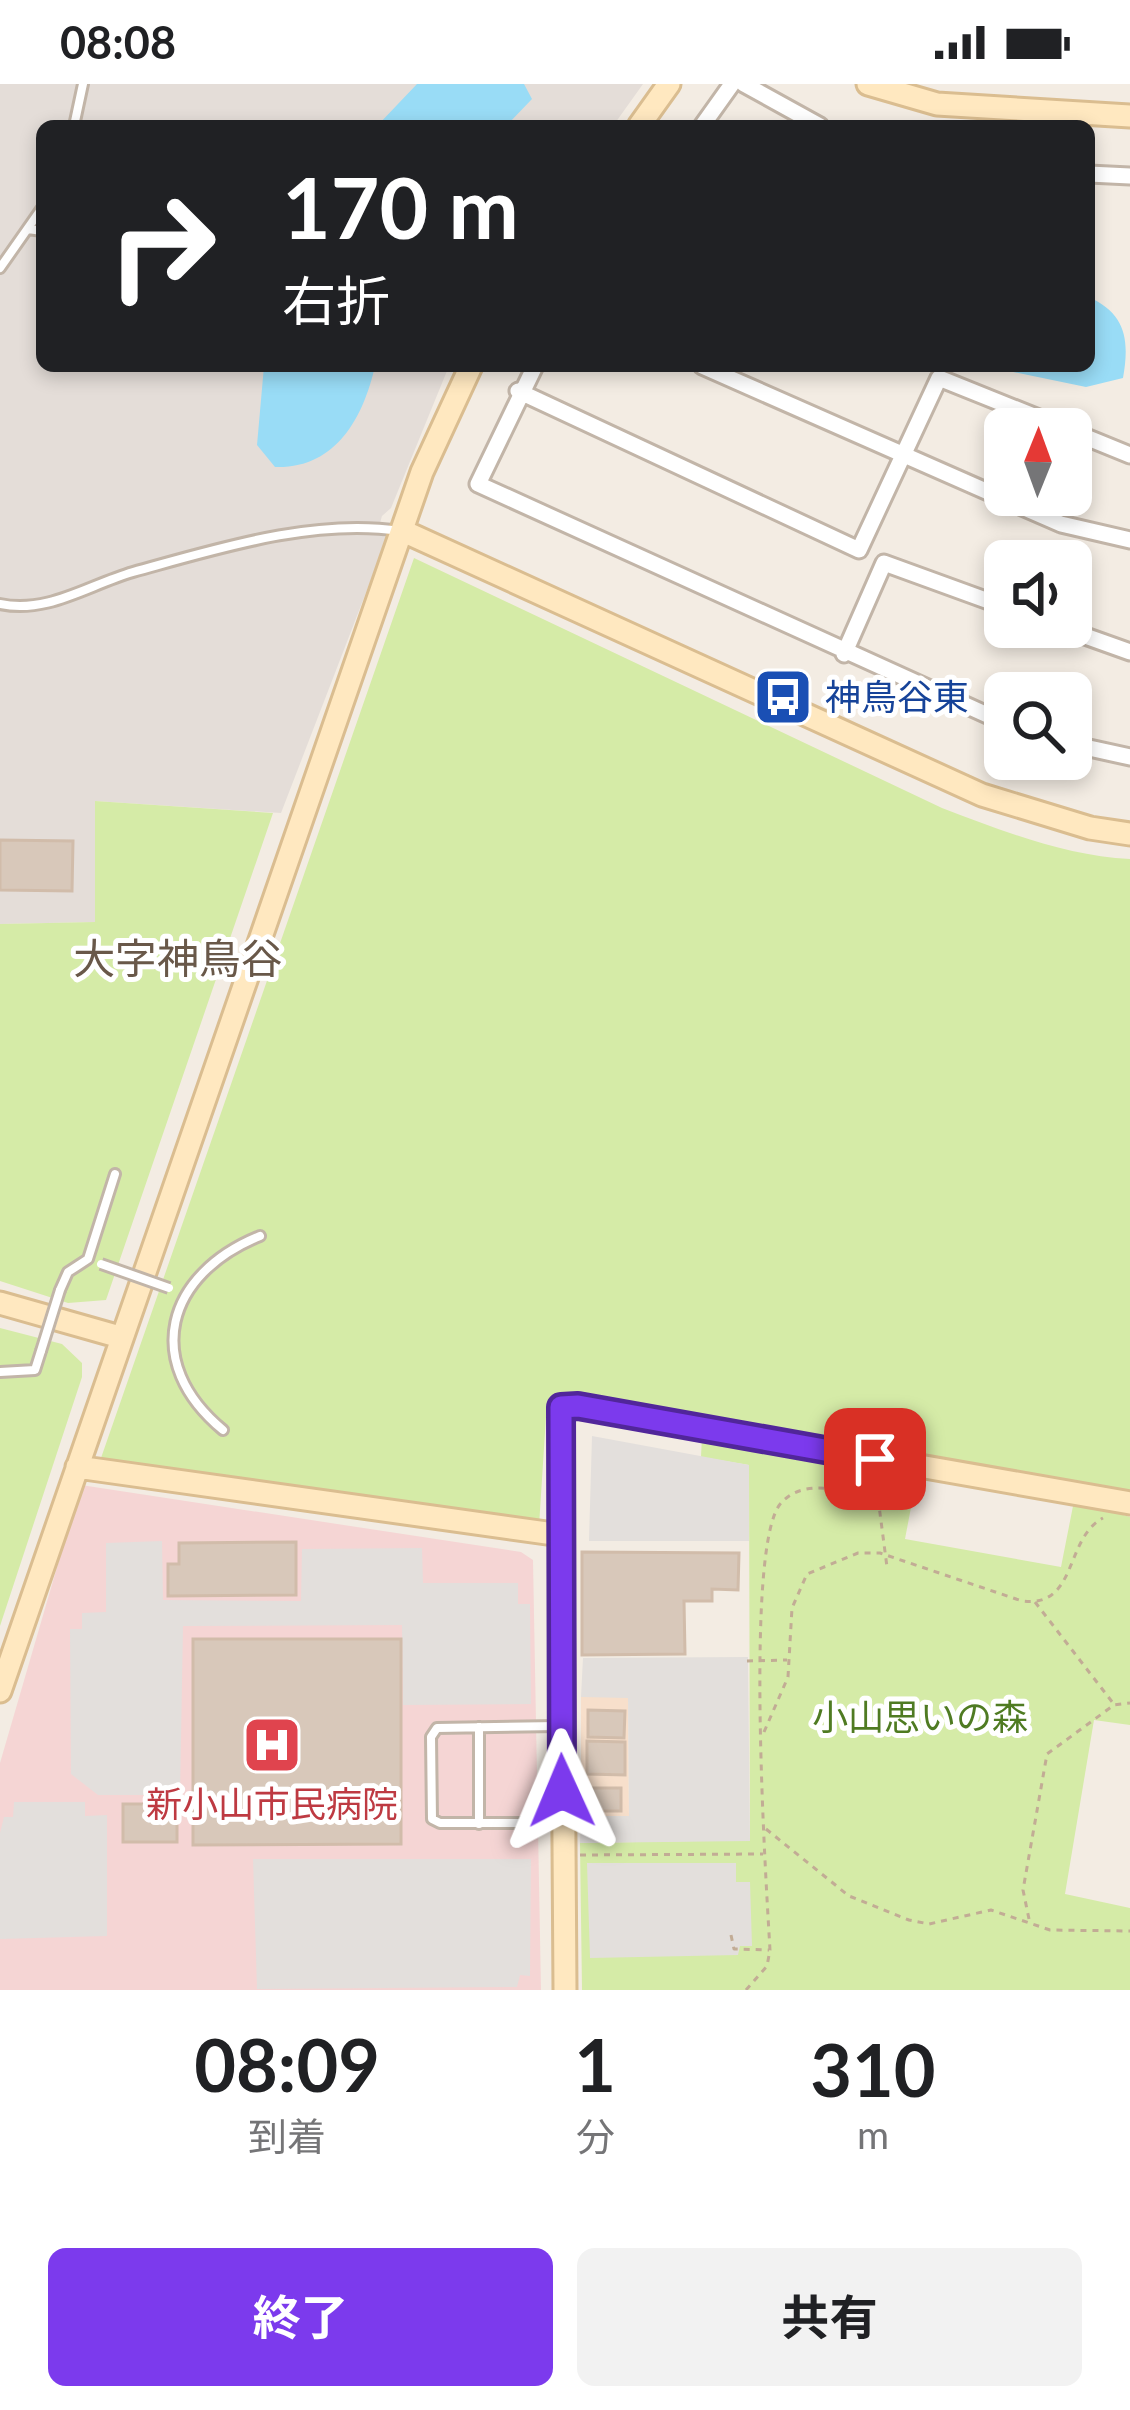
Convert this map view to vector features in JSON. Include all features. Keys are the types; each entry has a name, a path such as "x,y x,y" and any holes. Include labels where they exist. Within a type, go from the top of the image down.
{"street":[{"path":"643,120 669,84"},
{"path":"706,120 732,84"},
{"path":"744,84 795,120"},
{"path":"868,84 937,104 1130,116"},
{"path":"1095,174 1130,176"},
{"path":"0,1690 403,531 448,409 468,372"},
{"path":"531,372 478,484 984,714"},
{"path":"716,372 1061,524 1130,540"},
{"path":"518,391 860,550 939,378 1014,408"},
{"path":"1092,439 1130,455"},
{"path":"403,531 982,795 1090,828 1130,834"},
{"path":"844,654 884,563 984,599"},
{"path":"1092,638 1130,652"},
{"path":"1092,749 1130,757"},
{"path":"0,1303 120,1337"},
{"path":"565,1990 558,1418 567,1404 1122,1510"},
{"path":"77,1467 561,1535"}],"lane":[{"path":"75,120 83,84"},
{"path":"0,268 36,217"},
{"path":"28,230 36,231"},
{"path":"0,604 28,610 129,573 321,529 403,531"},
{"path":"0,1372 34,1370 59,1290 68,1272 88,1259 115,1174"},
{"path":"223,1430 197,1408 173,1362 184,1294 208,1264 260,1236"},
{"path":"88,1259 184,1294"},
{"path":"562,1726 436,1728 430,1737 432,1819 563,1823"},
{"path":"479,1727 479,1824"}],"path":[{"path":"874,1467 887,1567"},
{"path":"746,1990 767,1966 770,1950 764,1854 764,1586 776,1508 792,1493 810,1488 877,1498"},
{"path":"1035,1602 1063,1587 1085,1529 1122,1510"},
{"path":"763,1734 782,1696 792,1608 807,1574 858,1553 886,1556 1035,1602 1114,1705"},
{"path":"747,1661 789,1660"},
{"path":"1029,1919 1023,1890 1047,1754 1114,1705 1130,1703"},
{"path":"764,1828 849,1896 909,1921 929,1924 991,1910 1029,1919 1050,1930 1130,1931"},
{"path":"578,1855 764,1854"},
{"path":"731,1935 734,1949 770,1950"}],"shaded area":[{"path":"0,84 643,84 617,120 36,120 36,372 447,372 391,508 382,516 377,533 387,538 281,813 95,801 95,922 0,924"},
{"path":"592,1436 749,1465 749,1541 589,1541"},
{"name":"新小山市民病院","path":"81,1485 521,1552 533,1560 541,1990 0,1990 0,1763"},
{"path":"162,1541 163,1600 301,1601 302,1549 422,1548 423,1583 518,1583 518,1604 530,1604 531,1704 403,1705 402,1625 183,1626 180,1795 98,1795 71,1774 70,1629 82,1629 82,1613 106,1612 106,1543"},
{"path":"748,1657 750,1841 580,1843 581,1816 629,1816 628,1698 581,1697 583,1658"},
{"path":"581,1697 628,1697 629,1817 581,1816"},
{"path":"14,1802 85,1802 85,1816 107,1815 107,1936 0,1939 0,1833 4,1817 13,1817"},
{"path":"253,1859 531,1859 530,1976 520,1975 517,1987 257,1989"},
{"path":"587,1863 736,1863 736,1882 750,1882 752,1946 740,1946 738,1955 590,1958"}],"green space":[{"path":"414,558 942,808 1058,848 1130,859 1130,1495 557,1393 547,1401 539,1526 101,1458"},
{"path":"95,801 273,813 106,1300 68,1303 0,1281 0,924 95,922"},
{"path":"0,1328 62,1344 82,1363 82,1377 0,1626"},
{"name":"小山思いの森","path":"702,1435 917,1476 905,1539 1061,1567 1074,1501 1130,1517 1130,1725 1094,1720 1065,1894 1130,1908 1130,1990 582,1990 580,1843 750,1840 749,1465 701,1457"}],"water":[{"path":"417,84 524,84 532,99 512,120 383,120"},
{"path":"1095,300 1117,320 1126,351 1123,378 1086,387 1013,372 1095,372"},
{"path":"263,372 374,372 354,422 330,450 314,460 275,467 257,445"}],"building":[{"path":"0,840 73,841 72,891 0,890"},
{"path":"296,1542 296,1595 168,1596 168,1564 179,1564 179,1543"},
{"path":"582,1552 739,1553 738,1590 712,1589 712,1601 684,1601 685,1654 582,1655"},
{"path":"193,1639 401,1639 401,1844 193,1845"},
{"path":"588,1710 625,1711 624,1738 588,1737"},
{"path":"587,1741 625,1742 625,1775 587,1774"},
{"path":"589,1788 621,1788 621,1811 589,1811"},
{"path":"123,1804 177,1804 177,1842 123,1842"}],"place":[{"name":"神鳥谷東","path":"783,697"},
{"name":"新小山市民病院","path":"272,1745"}],"district":[{"name":"大字神鳥谷","path":"178,959"}],"route":[{"path":"562,1791 561,1407 567,1404 875,1459"}]}
